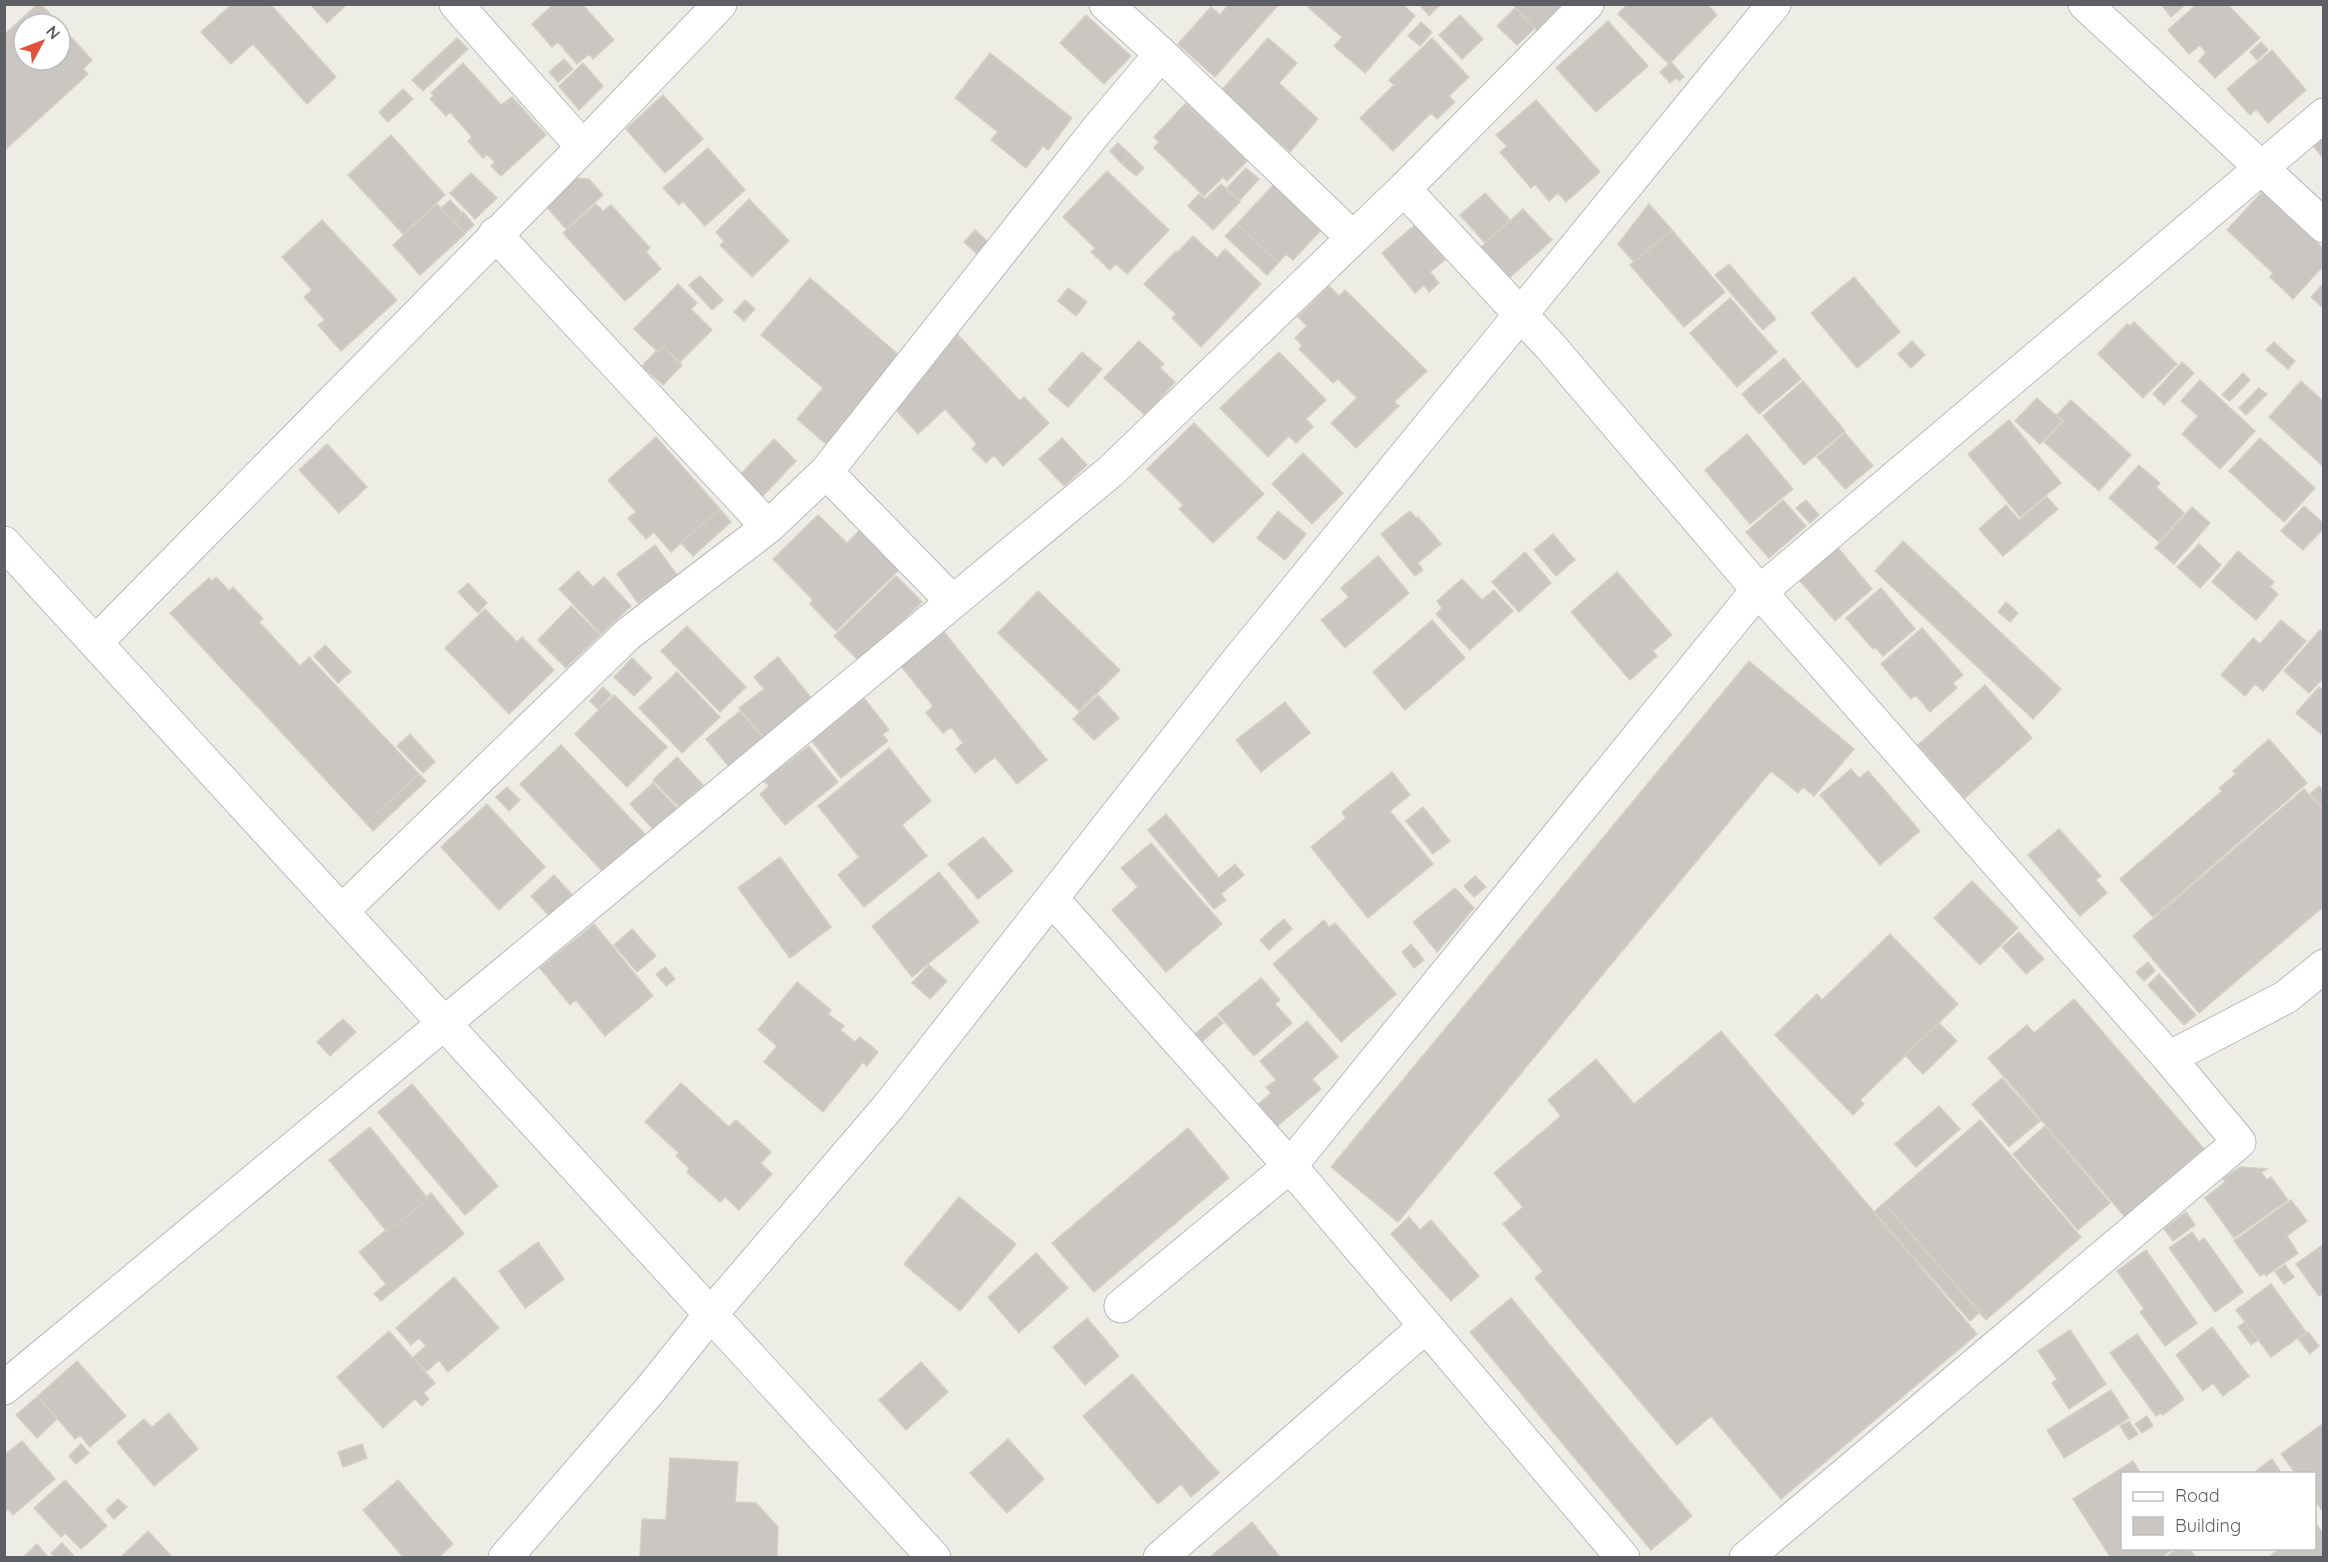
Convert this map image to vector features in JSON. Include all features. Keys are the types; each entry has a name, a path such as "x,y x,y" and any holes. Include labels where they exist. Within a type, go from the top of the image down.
{"street":[{"path":"456,4 583,147"},
{"path":"96,642 583,147 720,4"},
{"path":"1106,4 1353,238"},
{"path":"4,1388 1111,471 1404,189 1587,4"},
{"path":"505,1557 651,1389 711,1314 890,1106 1236,663 1774,4"},
{"path":"2085,4 2324,226"},
{"path":"342,911 628,634 768,527 825,472 1097,130 1161,54"},
{"path":"1121,1306 1290,1166 1740,611 2324,115"},
{"path":"1404,189 1521,314 1760,592 2169,1058 2239,1142 1746,1557"},
{"path":"495,234 768,527"},
{"path":"825,472 953,602"},
{"path":"4,543 934,1557"},
{"path":"1052,899 1290,1166 1623,1557"},
{"path":"2169,1058 2286,997 2324,966"},
{"path":"1160,1557 1426,1326"}],"building":[{"path":"41,4 48,12 29,12"},
{"path":"232,4 270,4 336,77 307,104 253,44 231,64 201,32"},
{"path":"310,4 347,4 327,23"},
{"path":"554,4 582,4 614,40 593,59 589,54 577,64 558,42 552,47 532,24"},
{"path":"1229,4 1279,4 1215,77 1178,44 1211,7 1220,15"},
{"path":"1310,4 1402,4 1415,16 1365,73 1334,46 1342,37 1308,7"},
{"path":"1419,4 1441,4 1429,16"},
{"path":"1512,4 1563,4 1537,30"},
{"path":"1628,4 1707,4 1717,15 1669,64 1618,14"},
{"path":"2161,4 2186,4 2171,17"},
{"path":"2197,4 2227,4 2260,38 2215,78 2199,61 2206,53 2200,45 2189,54 2168,30"},
{"path":"1515,8 1535,28 1517,45 1497,26"},
{"path":"1086,15 1131,56 1104,84 1060,43"},
{"path":"1460,15 1483,39 1462,59 1439,35"},
{"path":"1608,21 1648,66 1596,112 1556,68"},
{"path":"1421,22 1432,32 1420,46 1408,36"},
{"path":"12,28 12,72 72,72 72,38 92,60 83,69 88,74 6,149 4,35"},
{"path":"457,38 468,49 423,91 412,80"},
{"path":"1268,38 1297,63 1279,83 1318,119 1290,152 1221,91"},
{"path":"1432,38 1469,77 1449,96 1455,102 1437,119 1431,113 1393,151 1360,118 1394,85 1389,80"},
{"path":"2261,42 2268,50 2257,60 2250,52"},
{"path":"2272,50 2306,90 2268,123 2256,109 2250,115 2227,89"},
{"path":"990,53 1072,118 1048,150 1043,146 1026,168 991,140 998,132 955,98"},
{"path":"564,59 573,69 558,82 549,72"},
{"path":"1671,62 1684,77 1679,81 1676,78 1670,83 1660,72"},
{"path":"463,63 501,105 512,97 546,135 501,176 491,166 495,162 487,155 483,158 468,141 472,137 450,112 446,116 430,99 434,95 431,93"},
{"path":"583,63 603,86 579,110 559,86"},
{"path":"403,89 413,99 388,122 379,112"},
{"path":"663,95 703,139 665,173 626,129"},
{"path":"1536,100 1600,172 1566,202 1558,193 1549,201 1535,184 1531,188 1500,152 1507,146 1496,135"},
{"path":"1186,103 1247,161 1227,181 1223,177 1204,196 1154,148 1159,142 1154,137"},
{"path":"2324,133 2324,159 2311,143"},
{"path":"391,135 445,195 403,234 348,175"},
{"path":"1118,143 1131,155 1122,164 1110,151"},
{"path":"708,148 745,190 705,226 683,201 679,205 663,188"},
{"path":"1131,155 1144,168 1136,176 1122,164"},
{"path":"1246,168 1259,179 1240,200 1227,188"},
{"path":"1107,171 1169,230 1127,274 1116,264 1110,270 1091,252 1095,248 1063,217"},
{"path":"471,173 497,198 475,219 450,193"},
{"path":"572,178 589,179 603,195 566,229 544,204"},
{"path":"1277,181 1324,227 1293,260 1286,254 1278,263 1237,224"},
{"path":"1221,184 1240,202 1213,230 1188,206 1199,194 1205,199"},
{"path":"2262,192 2324,249 2324,265 2293,299 2270,277 2273,273 2227,230"},
{"path":"1485,193 1510,220 1485,243 1460,215"},
{"path":"749,199 789,241 752,277 720,245 724,241 716,232"},
{"path":"450,200 462,213 453,221 441,208"},
{"path":"437,204 465,234 420,275 393,245"},
{"path":"596,204 603,211 611,205 650,248 646,252 661,269 625,301 563,233"},
{"path":"1649,204 1672,230 1634,262 1618,244"},
{"path":"1523,209 1552,240 1508,279 1480,248"},
{"path":"463,212 474,225 465,233 454,221"},
{"path":"322,220 397,300 341,351 318,325 325,320 304,297 312,290 282,257"},
{"path":"1237,224 1278,263 1267,275 1225,236"},
{"path":"1415,225 1445,260 1430,272 1439,283 1429,292 1424,285 1415,293 1382,253"},
{"path":"975,230 989,243 978,255 964,242"},
{"path":"1672,230 1725,292 1684,327 1630,265"},
{"path":"1193,236 1217,258 1225,249 1261,284 1201,347 1172,318 1176,314 1144,284"},
{"path":"1729,264 1776,319 1763,330 1715,275"},
{"path":"700,276 723,300 712,310 689,285"},
{"path":"1854,277 1900,332 1857,368 1811,313"},
{"path":"810,278 900,356 826,444 797,419 823,388 761,335"},
{"path":"2324,283 2324,309 2311,297"},
{"path":"678,284 697,303 691,309 712,330 679,363 664,347 658,352 634,329"},
{"path":"1329,286 1339,296 1345,290 1427,371 1394,402 1399,406 1356,448 1331,423 1357,398 1338,379 1333,383 1299,349 1302,345 1295,338 1307,326 1298,317"},
{"path":"1068,288 1087,302 1076,316 1058,301"},
{"path":"1730,298 1777,352 1737,387 1690,333"},
{"path":"745,300 755,309 744,321 734,312"},
{"path":"2134,322 2177,364 2143,398 2098,354 2127,324 2130,326"},
{"path":"957,334 1020,401 1024,397 1049,423 1003,466 994,455 986,463 972,449 977,444 945,409 918,434 896,410"},
{"path":"1139,341 1164,364 1160,368 1175,382 1145,415 1104,378"},
{"path":"1912,341 1925,355 1911,368 1898,354"},
{"path":"2274,342 2295,361 2288,369 2266,350"},
{"path":"664,347 682,365 663,385 642,366 657,350 658,352"},
{"path":"1082,352 1102,369 1068,407 1048,390"},
{"path":"1279,352 1326,400 1306,419 1313,427 1296,443 1289,436 1268,457 1220,408"},
{"path":"1784,358 1801,379 1759,414 1742,394"},
{"path":"2182,362 2194,373 2164,405 2153,394"},
{"path":"2243,373 2250,380 2230,401 2222,395"},
{"path":"2200,380 2255,431 2220,469 2182,434 2198,416 2181,401"},
{"path":"1803,381 1845,431 1804,465 1763,416"},
{"path":"2301,381 2324,402 2324,467 2269,417"},
{"path":"2259,388 2267,394 2246,415 2239,408"},
{"path":"2037,398 2062,421 2040,444 2015,421"},
{"path":"2071,400 2131,455 2099,491 2044,442 2064,420 2057,415"},
{"path":"2009,420 2061,483 2020,517 1968,454"},
{"path":"1194,423 1264,494 1213,543 1179,509 1183,505 1147,469"},
{"path":"1845,433 1873,466 1845,489 1817,457"},
{"path":"1747,434 1793,489 1750,524 1705,470"},
{"path":"656,437 720,509 671,552 654,532 646,539 628,518 636,512 608,480"},
{"path":"1062,438 1087,465 1064,486 1039,459"},
{"path":"2260,438 2315,488 2284,522 2229,471"},
{"path":"774,439 796,461 762,497 739,476"},
{"path":"327,444 367,487 339,513 299,470"},
{"path":"1303,453 1343,493 1312,524 1272,484"},
{"path":"2139,465 2160,483 2156,487 2184,513 2159,542 2109,498"},
{"path":"2047,497 2058,509 2003,556 1979,529 2006,505 2019,520"},
{"path":"1783,500 1806,526 1769,558 1746,532"},
{"path":"1806,500 1819,515 1810,523 1796,508"},
{"path":"2304,506 2324,524 2324,528 2303,550 2281,531"},
{"path":"2192,507 2210,523 2174,564 2155,548"},
{"path":"720,509 731,522 693,556 681,543"},
{"path":"1278,511 1306,534 1285,560 1257,538"},
{"path":"1410,511 1441,544 1418,563 1423,570 1415,576 1381,534"},
{"path":"818,515 847,543 863,527 902,567 836,631 810,604 813,600 773,559"},
{"path":"1553,534 1575,560 1556,576 1534,550"},
{"path":"1903,541 2061,689 2033,719 1875,571"},
{"path":"2199,544 2221,565 2200,588 2177,567"},
{"path":"655,545 677,575 638,603 617,574"},
{"path":"1838,548 1872,589 1835,621 1800,581"},
{"path":"2238,551 2274,582 2270,587 2278,594 2256,620 2212,582"},
{"path":"1525,552 1551,583 1519,612 1492,582"},
{"path":"1378,556 1409,593 1345,648 1321,620 1349,597 1341,588"},
{"path":"578,571 593,587 604,577 631,606 601,634 559,589"},
{"path":"1617,572 1672,635 1653,651 1657,656 1630,680 1571,612"},
{"path":"896,576 922,602 860,662 834,636"},
{"path":"216,577 229,591 233,587 263,619 259,622 300,666 309,657 419,774 366,823 170,613 209,578 212,581"},
{"path":"1462,579 1482,600 1494,590 1513,611 1470,650 1436,614 1442,608 1437,601"},
{"path":"468,583 487,603 478,613 458,592"},
{"path":"1881,588 1915,629 1883,656 1875,647 1873,649 1846,618"},
{"path":"1038,591 1120,670 1079,711 998,633"},
{"path":"2006,602 2018,613 2010,622 1998,612"},
{"path":"571,606 600,635 566,668 538,640"},
{"path":"485,609 517,642 522,637 554,670 509,714 445,648"},
{"path":"1432,620 1465,658 1405,710 1373,672"},
{"path":"2281,620 2306,641 2263,691 2255,684 2245,696 2221,675 2253,638 2260,644"},
{"path":"687,626 746,687 720,712 661,651"},
{"path":"1922,628 1963,675 1953,683 1957,688 1930,712 1916,695 1911,699 1881,664"},
{"path":"2320,630 2324,633 2324,677 2309,693 2284,671"},
{"path":"944,632 1047,760 1017,784 995,757 975,773 956,749 963,743 951,727 943,733 926,713 933,706 901,666"},
{"path":"325,645 351,672 338,683 314,656"},
{"path":"778,657 812,699 764,738 739,708 764,689 754,677"},
{"path":"632,658 652,678 634,696 614,677"},
{"path":"1749,661 1854,749 1814,796 1803,787 1798,793 1771,771 1398,1222 1331,1167"},
{"path":"677,672 720,717 682,753 639,708"},
{"path":"1985,685 2032,738 1965,798 1918,745"},
{"path":"603,687 611,695 598,709 590,701"},
{"path":"2319,687 2324,691 2324,731 2321,734 2296,713"},
{"path":"614,695 667,747 627,787 575,734"},
{"path":"1098,695 1119,718 1094,740 1073,719"},
{"path":"864,698 889,730 882,734 888,741 841,778 812,741"},
{"path":"1285,702 1310,733 1261,772 1236,740"},
{"path":"740,711 765,741 731,769 706,739"},
{"path":"410,734 435,762 423,773 397,746"},
{"path":"2269,739 2307,783 2153,917 2120,879 2222,791 2219,788 2236,774 2233,771"},
{"path":"561,745 645,834 604,873 520,784"},
{"path":"809,746 838,782 785,825 760,794 769,786 764,781"},
{"path":"889,748 931,801 902,825 927,856 864,907 838,875 859,857 818,806"},
{"path":"677,757 703,785 679,807 653,780"},
{"path":"1851,769 1859,778 1868,771 1920,831 1880,865 1820,795"},
{"path":"1392,772 1410,795 1390,811 1433,864 1368,918 1311,847 1346,818 1342,812"},
{"path":"419,774 426,781 373,831 366,823"},
{"path":"653,783 677,808 654,830 630,804"},
{"path":"2319,786 2324,791 2324,809 2310,794"},
{"path":"507,787 520,800 509,811 496,797"},
{"path":"2304,789 2324,811 2324,906 2199,1013 2133,936"},
{"path":"487,804 545,867 499,910 441,847"},
{"path":"1423,807 1450,841 1433,854 1406,821"},
{"path":"1166,814 1219,878 1235,864 1244,875 1221,894 1226,900 1214,909 1148,830"},
{"path":"2059,829 2101,876 2096,880 2107,893 2080,916 2028,855"},
{"path":"983,837 1013,871 978,899 948,864"},
{"path":"1151,843 1222,924 1166,972 1112,910 1138,887 1121,868"},
{"path":"780,857 831,927 790,958 738,888"},
{"path":"939,872 979,922 912,977 872,926"},
{"path":"554,875 574,897 551,918 531,896"},
{"path":"1475,876 1486,887 1474,897 1464,886"},
{"path":"1972,881 2018,928 1980,965 1934,918"},
{"path":"1455,888 1474,908 1437,952 1413,922"},
{"path":"1284,919 1292,929 1269,950 1260,940"},
{"path":"1324,920 1329,927 1335,923 1396,994 1341,1042 1273,964"},
{"path":"594,924 653,996 605,1036 576,1000 570,1005 540,968"},
{"path":"632,929 656,956 637,972 614,945"},
{"path":"2019,932 2044,959 2026,974 2002,947"},
{"path":"1890,934 1958,1004 1860,1100 1864,1104 1853,1115 1775,1035 1817,994 1822,1000"},
{"path":"1411,944 1424,960 1414,968 1402,952"},
{"path":"2148,962 2155,971 2144,981 2136,972"},
{"path":"929,965 947,981 930,999 912,983"},
{"path":"665,967 675,979 666,986 656,974"},
{"path":"2159,974 2196,1015 2184,1025 2148,985"},
{"path":"1261,978 1280,1000 1275,1004 1292,1023 1254,1056 1218,1014"},
{"path":"797,982 831,1010 828,1014 844,1026 840,1030 855,1042 860,1037 878,1052 867,1066 863,1062 823,1112 764,1062 777,1046 758,1030"},
{"path":"2074,999 2204,1149 2125,1217 1988,1058 2027,1025 2034,1033"},
{"path":"1216,1016 1223,1023 1202,1042 1195,1034"},
{"path":"343,1019 356,1032 330,1056 317,1042"},
{"path":"1307,1021 1338,1057 1312,1079 1321,1089 1275,1128 1256,1106 1271,1093 1266,1087 1276,1080 1260,1061"},
{"path":"1939,1023 1957,1041 1923,1074 1905,1055"},
{"path":"1721,1031 1977,1334 1781,1499 1711,1416 1677,1445 1535,1278 1543,1271 1503,1224 1523,1207 1494,1173 1561,1116 1548,1100 1596,1059 1634,1104"},
{"path":"2002,1078 2040,1121 2009,1147 1972,1104"},
{"path":"681,1083 729,1127 736,1120 771,1152 761,1163 772,1174 739,1210 725,1197 720,1202 687,1172 689,1168 676,1156 679,1153 645,1122"},
{"path":"412,1084 498,1186 465,1215 378,1112"},
{"path":"1939,1106 1960,1129 1916,1167 1895,1144"},
{"path":"1980,1120 2081,1237 1986,1320 1884,1203"},
{"path":"2045,1126 2110,1203 2078,1230 2013,1154"},
{"path":"370,1127 428,1199 387,1232 329,1160"},
{"path":"1188,1128 1229,1178 1094,1292 1052,1243"},
{"path":"2240,1167 2267,1169 2261,1172 2267,1180 2271,1177 2288,1200 2234,1238 2205,1198 2225,1182 2223,1179"},
{"path":"431,1193 464,1234 381,1301 374,1294 386,1284 359,1252 428,1199 426,1197"},
{"path":"959,1197 1016,1244 960,1311 904,1264"},
{"path":"2291,1200 2307,1221 2287,1236 2298,1253 2266,1276 2264,1273 2260,1276 2234,1241"},
{"path":"1884,1203 1980,1312 1970,1321 1874,1212"},
{"path":"2186,1212 2195,1225 2173,1241 2164,1229"},
{"path":"1409,1217 1420,1230 1431,1220 1479,1276 1451,1301 1391,1234"},
{"path":"2192,1232 2199,1242 2204,1238 2243,1292 2215,1312 2169,1248"},
{"path":"538,1242 564,1279 525,1308 499,1271"},
{"path":"2324,1244 2324,1293 2319,1296 2296,1264"},
{"path":"2146,1250 2197,1323 2165,1346 2140,1312 2144,1309 2117,1271"},
{"path":"1036,1253 1068,1288 1019,1333 988,1297"},
{"path":"2285,1265 2294,1277 2284,1284 2275,1272"},
{"path":"454,1277 499,1328 448,1372 439,1360 427,1371 413,1357 426,1346 419,1338 411,1345 396,1328"},
{"path":"2271,1284 2306,1332 2271,1357 2236,1310"},
{"path":"1511,1298 1692,1516 1651,1550 1470,1332"},
{"path":"1087,1318 1119,1356 1085,1385 1053,1347"},
{"path":"2245,1322 2258,1340 2251,1345 2238,1327"},
{"path":"2212,1327 2249,1376 2223,1396 2213,1383 2203,1391 2176,1355"},
{"path":"2070,1330 2106,1384 2069,1409 2052,1383 2057,1379 2038,1351"},
{"path":"389,1331 435,1383 424,1393 429,1399 422,1406 415,1399 383,1428 337,1377"},
{"path":"2308,1332 2319,1346 2310,1354 2298,1339"},
{"path":"2137,1334 2184,1399 2163,1415 2161,1413 2156,1416 2110,1353"},
{"path":"77,1361 126,1416 90,1447 80,1435 75,1439 38,1396"},
{"path":"921,1362 948,1392 906,1430 879,1400"},
{"path":"1132,1374 1219,1473 1191,1497 1181,1484 1158,1504 1083,1416"},
{"path":"2111,1390 2129,1418 2064,1458 2047,1430"},
{"path":"37,1397 57,1419 37,1438 16,1415"},
{"path":"169,1413 198,1449 154,1486 117,1442 144,1419 152,1427"},
{"path":"2147,1416 2153,1426 2142,1433 2135,1424"},
{"path":"2129,1421 2138,1434 2129,1440 2120,1426"},
{"path":"2324,1423 2324,1507 2321,1509 2316,1502 2316,1472 2294,1472 2281,1454"},
{"path":"1008,1439 1044,1479 1007,1513 970,1473"},
{"path":"22,1441 55,1479 13,1515 8,1509 4,1513 4,1455"},
{"path":"81,1444 89,1453 76,1464 69,1456"},
{"path":"362,1444 367,1458 343,1467 338,1452"},
{"path":"670,1458 738,1462 735,1502 756,1503 778,1527 777,1558 640,1557 642,1519 666,1520"},
{"path":"2272,1459 2281,1472 2255,1472"},
{"path":"2133,1461 2140,1472 2121,1472 2121,1550 2171,1550 2160,1558 2111,1558 2073,1499"},
{"path":"65,1480 107,1526 81,1549 65,1533 61,1537 34,1508"},
{"path":"398,1480 453,1544 438,1558 404,1558 363,1510"},
{"path":"118,1499 127,1507 114,1519 106,1510"},
{"path":"1252,1522 1281,1558 1209,1558"},
{"path":"2316,1524 2324,1535 2324,1558 2271,1558 2270,1556 2278,1550 2316,1550"},
{"path":"148,1531 173,1558 120,1558"},
{"path":"62,1543 73,1555 70,1558 55,1558 51,1553"},
{"path":"37,1544 49,1558 22,1558"},
{"path":"2175,1550 2190,1550 2196,1558 2165,1558"}]}
